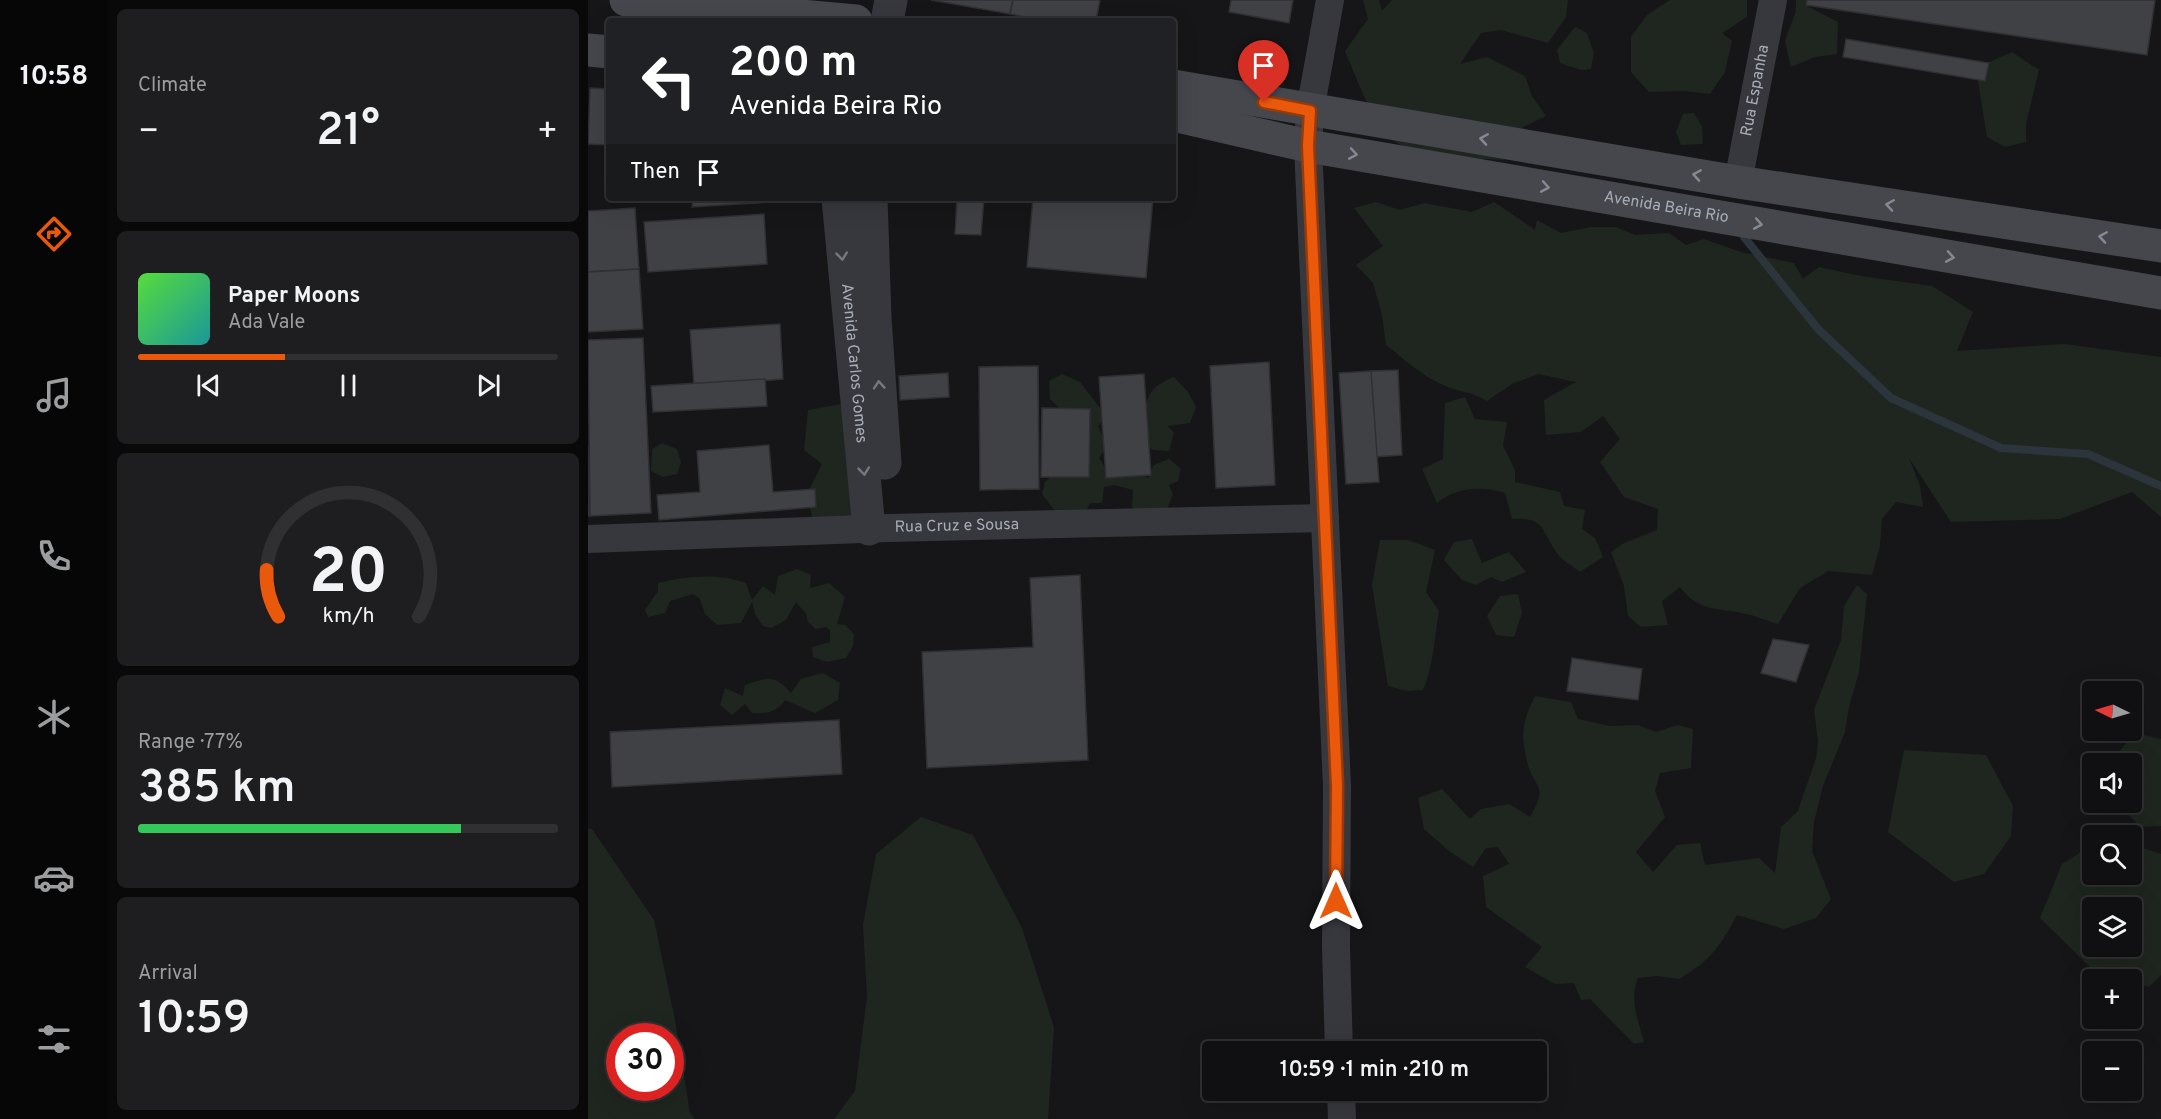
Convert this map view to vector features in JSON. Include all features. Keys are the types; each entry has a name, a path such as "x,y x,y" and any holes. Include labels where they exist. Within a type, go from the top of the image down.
{"main road":[{"path":"626,0 846,15"},
{"path":"588,50 606,52"},
{"path":"1176,87 1738,182 2161,246"},
{"name":"Avenida Beira Rio","path":"1176,116 1308,146 2161,293"}],"street":[{"path":"887,18 891,0"},
{"path":"1330,0 1310,111 1308,146 1337,786 1336,947 1339,1041"},
{"name":"Rua Espanha","path":"1738,182 1773,0"},
{"name":"Avenida Carlos Gomes","path":"838,201 879,528"},
{"name":"Avenida Carlos Gomes","path":"872,201 879,528"},
{"name":"Rua Cruz e Sousa","path":"588,539 879,528 1325,518"},
{"path":"1341,1101 1342,1119"}],"shaded area":[{"path":"1363,0 1379,0 1382,11 1392,0 1568,0 1566,17 1548,43 1501,30 1481,33 1460,64 1487,57 1525,76 1532,96 1546,116 1523,127 1504,160 1444,156 1413,150 1399,144 1388,137 1377,122 1345,51 1368,19"},
{"path":"1670,0 1747,0 1747,17 1722,33 1732,41 1725,72 1710,94 1684,91 1649,92 1631,72 1631,37 1647,15"},
{"path":"1796,0 1809,0 1807,6 1838,22 1837,54 1815,57 1791,67 1785,41 1796,11"},
{"path":"1575,27 1587,33 1594,53 1591,69 1581,70 1560,63 1557,50"},
{"path":"2012,52 2039,70 2026,124 2026,142 2005,147 1987,137 1976,68"},
{"path":"1694,113 1702,126 1703,144 1681,145 1676,132 1683,114"},
{"path":"1376,202 1400,210 1424,203 1472,212 1494,202 1535,230 1537,220 1561,233 1591,227 1616,227 1635,235 1669,233 1686,245 1704,239 1741,252 1794,263 1803,279 1819,267 1861,276 1932,286 1973,312 1957,351 2064,344 2161,357 2161,517 2132,492 2060,519 1951,522 1909,458 1920,486 1923,507 1896,502 1882,519 1880,546 1872,575 1828,571 1800,588 1778,624 1747,614 1699,604 1680,587 1662,601 1668,625 1641,627 1628,616 1624,586 1611,552 1624,543 1657,530 1658,509 1624,497 1600,462 1620,439 1603,416 1581,432 1546,435 1544,400 1576,382 1538,374 1512,384 1487,401 1435,381 1386,345 1382,315 1373,283 1356,265 1383,246 1354,208"},
{"path":"1062,374 1080,382 1107,417 1098,426 1107,446 1099,458 1112,478 1130,472 1148,478 1154,465 1169,459 1181,469 1178,481 1169,485 1173,494 1167,509 1137,511 1132,507 1133,490 1114,485 1104,487 1102,503 1090,503 1084,515 1055,511 1042,494 1045,482 1058,471 1089,477 1087,451 1080,433 1050,399 1049,381"},
{"path":"1174,377 1188,392 1196,407 1190,423 1167,426 1174,432 1169,451 1154,450 1141,444 1149,397 1161,383"},
{"path":"1465,397 1475,419 1507,422 1503,446 1515,470 1515,482 1560,492 1564,506 1585,510 1582,529 1595,538 1603,557 1580,572 1559,556 1537,523 1531,520 1512,519 1505,493 1487,489 1470,489 1453,494 1437,503 1422,469 1443,459 1445,403"},
{"path":"847,403 860,517 813,521 807,494 822,464 804,450 808,410"},
{"path":"662,443 677,449 681,462 677,474 663,477 651,471 652,449"},
{"path":"1472,539 1482,563 1509,552 1526,572 1502,582 1491,577 1476,585 1462,580 1444,560 1454,542"},
{"path":"1380,540 1408,540 1435,550 1426,592 1439,611 1432,661 1423,690 1407,691 1388,686 1372,585"},
{"path":"797,569 811,575 810,588 829,583 845,597 837,624 845,625 854,634 853,646 846,658 827,662 813,657 812,647 830,642 830,630 826,627 816,629 808,622 806,614 796,602 786,620 771,628 763,626 755,614 752,602 741,623 717,625 705,614 700,599 693,594 670,601 665,613 648,617 645,610 658,591 658,583 691,577 724,578 746,583 752,600 763,586 775,595 778,576"},
{"path":"1857,585 1867,594 1859,672 1845,732 1823,786 1814,822 1812,851 1831,899 1816,918 1784,929 1737,915 1714,952 1679,979 1657,976 1638,978 1634,1002 1644,1042 1634,1044 1590,999 1581,1000 1574,983 1555,984 1525,967 1542,947 1486,907 1483,876 1509,864 1498,847 1486,848 1473,867 1449,851 1424,829 1418,798 1442,789 1470,819 1481,809 1509,804 1530,817 1539,798 1539,792 1525,751 1523,735 1528,712 1535,696 1571,702 1578,719 1610,726 1638,725 1656,732 1678,725 1693,729 1691,768 1660,773 1655,791 1665,817 1636,852 1653,872 1677,845 1700,843 1705,865 1759,858 1775,873 1781,827 1798,811 1816,758 1818,741 1814,710 1841,640 1844,606"},
{"path":"1518,594 1522,613 1514,637 1496,635 1487,616 1500,596"},
{"path":"823,673 840,683 838,700 815,713 785,700 775,709 761,713 752,713 745,704 732,715 720,705 725,688 743,696 745,685 770,679 780,683 791,693 801,679"},
{"path":"2142,735 2161,739 2161,826 2142,827 2126,813 2142,813 2142,753 2118,753 2128,741 2142,741"},
{"path":"1904,750 1986,755 2013,806 2011,836 1984,874 1954,882 1888,832"},
{"path":"921,817 973,835 1022,928 1054,1027 1048,1119 834,1119 855,1091 867,996 863,925 876,854"},
{"path":"588,829 592,829 654,920 675,1023 606,1023 606,1101 684,1101 684,1076 690,1113 695,1119 588,1119"},
{"path":"2142,847 2161,854 2161,975 2149,987 2142,985 2142,969 2090,967 2040,918 2062,864 2082,851 2082,885 2142,885"}],"building":[{"path":"931,0 1013,0 1010,14"},
{"path":"1013,0 1100,0 1097,18 1031,18 1010,14"},
{"path":"1231,0 1293,0 1289,23 1229,12"},
{"path":"1807,0 2155,0 2147,55 1806,5"},
{"path":"1846,39 1989,63 1985,81 1843,57"},
{"path":"590,88 606,89 606,145 588,144"},
{"path":"693,201 787,201 692,207"},
{"path":"957,201 984,201 981,235 955,234"},
{"path":"1033,201 1153,201 1146,278 1027,267"},
{"path":"635,208 639,269 588,272 588,211"},
{"path":"764,214 767,264 648,272 644,222"},
{"path":"639,269 643,329 588,332 588,272"},
{"path":"780,324 783,379 694,386 690,330"},
{"path":"643,338 651,513 590,516 588,340"},
{"path":"1269,362 1275,485 1216,488 1210,366"},
{"path":"1038,366 1039,489 980,490 979,367"},
{"path":"1398,370 1402,455 1374,457 1371,371"},
{"path":"1371,371 1379,482 1346,484 1339,373"},
{"path":"948,373 949,397 900,400 899,376"},
{"path":"1144,374 1151,475 1106,478 1099,377"},
{"path":"765,379 767,406 653,412 651,386"},
{"path":"1042,408 1090,409 1089,477 1041,477"},
{"path":"588,445 590,516 588,516"},
{"path":"769,445 773,492 815,489 816,507 659,520 657,495 700,492 697,451"},
{"path":"1080,575 1088,760 927,768 922,652 1033,647 1030,578"},
{"path":"1773,639 1809,645 1796,682 1761,673"},
{"path":"1572,658 1642,669 1638,700 1567,691"},
{"path":"839,720 842,774 612,787 610,732"}],"waterway":[{"path":"1744,237 1818,329 1891,398 2001,448 2088,454 2161,486"}],"route":[{"path":"1264,102 1310,111 1308,146 1337,786 1336,901"}]}
